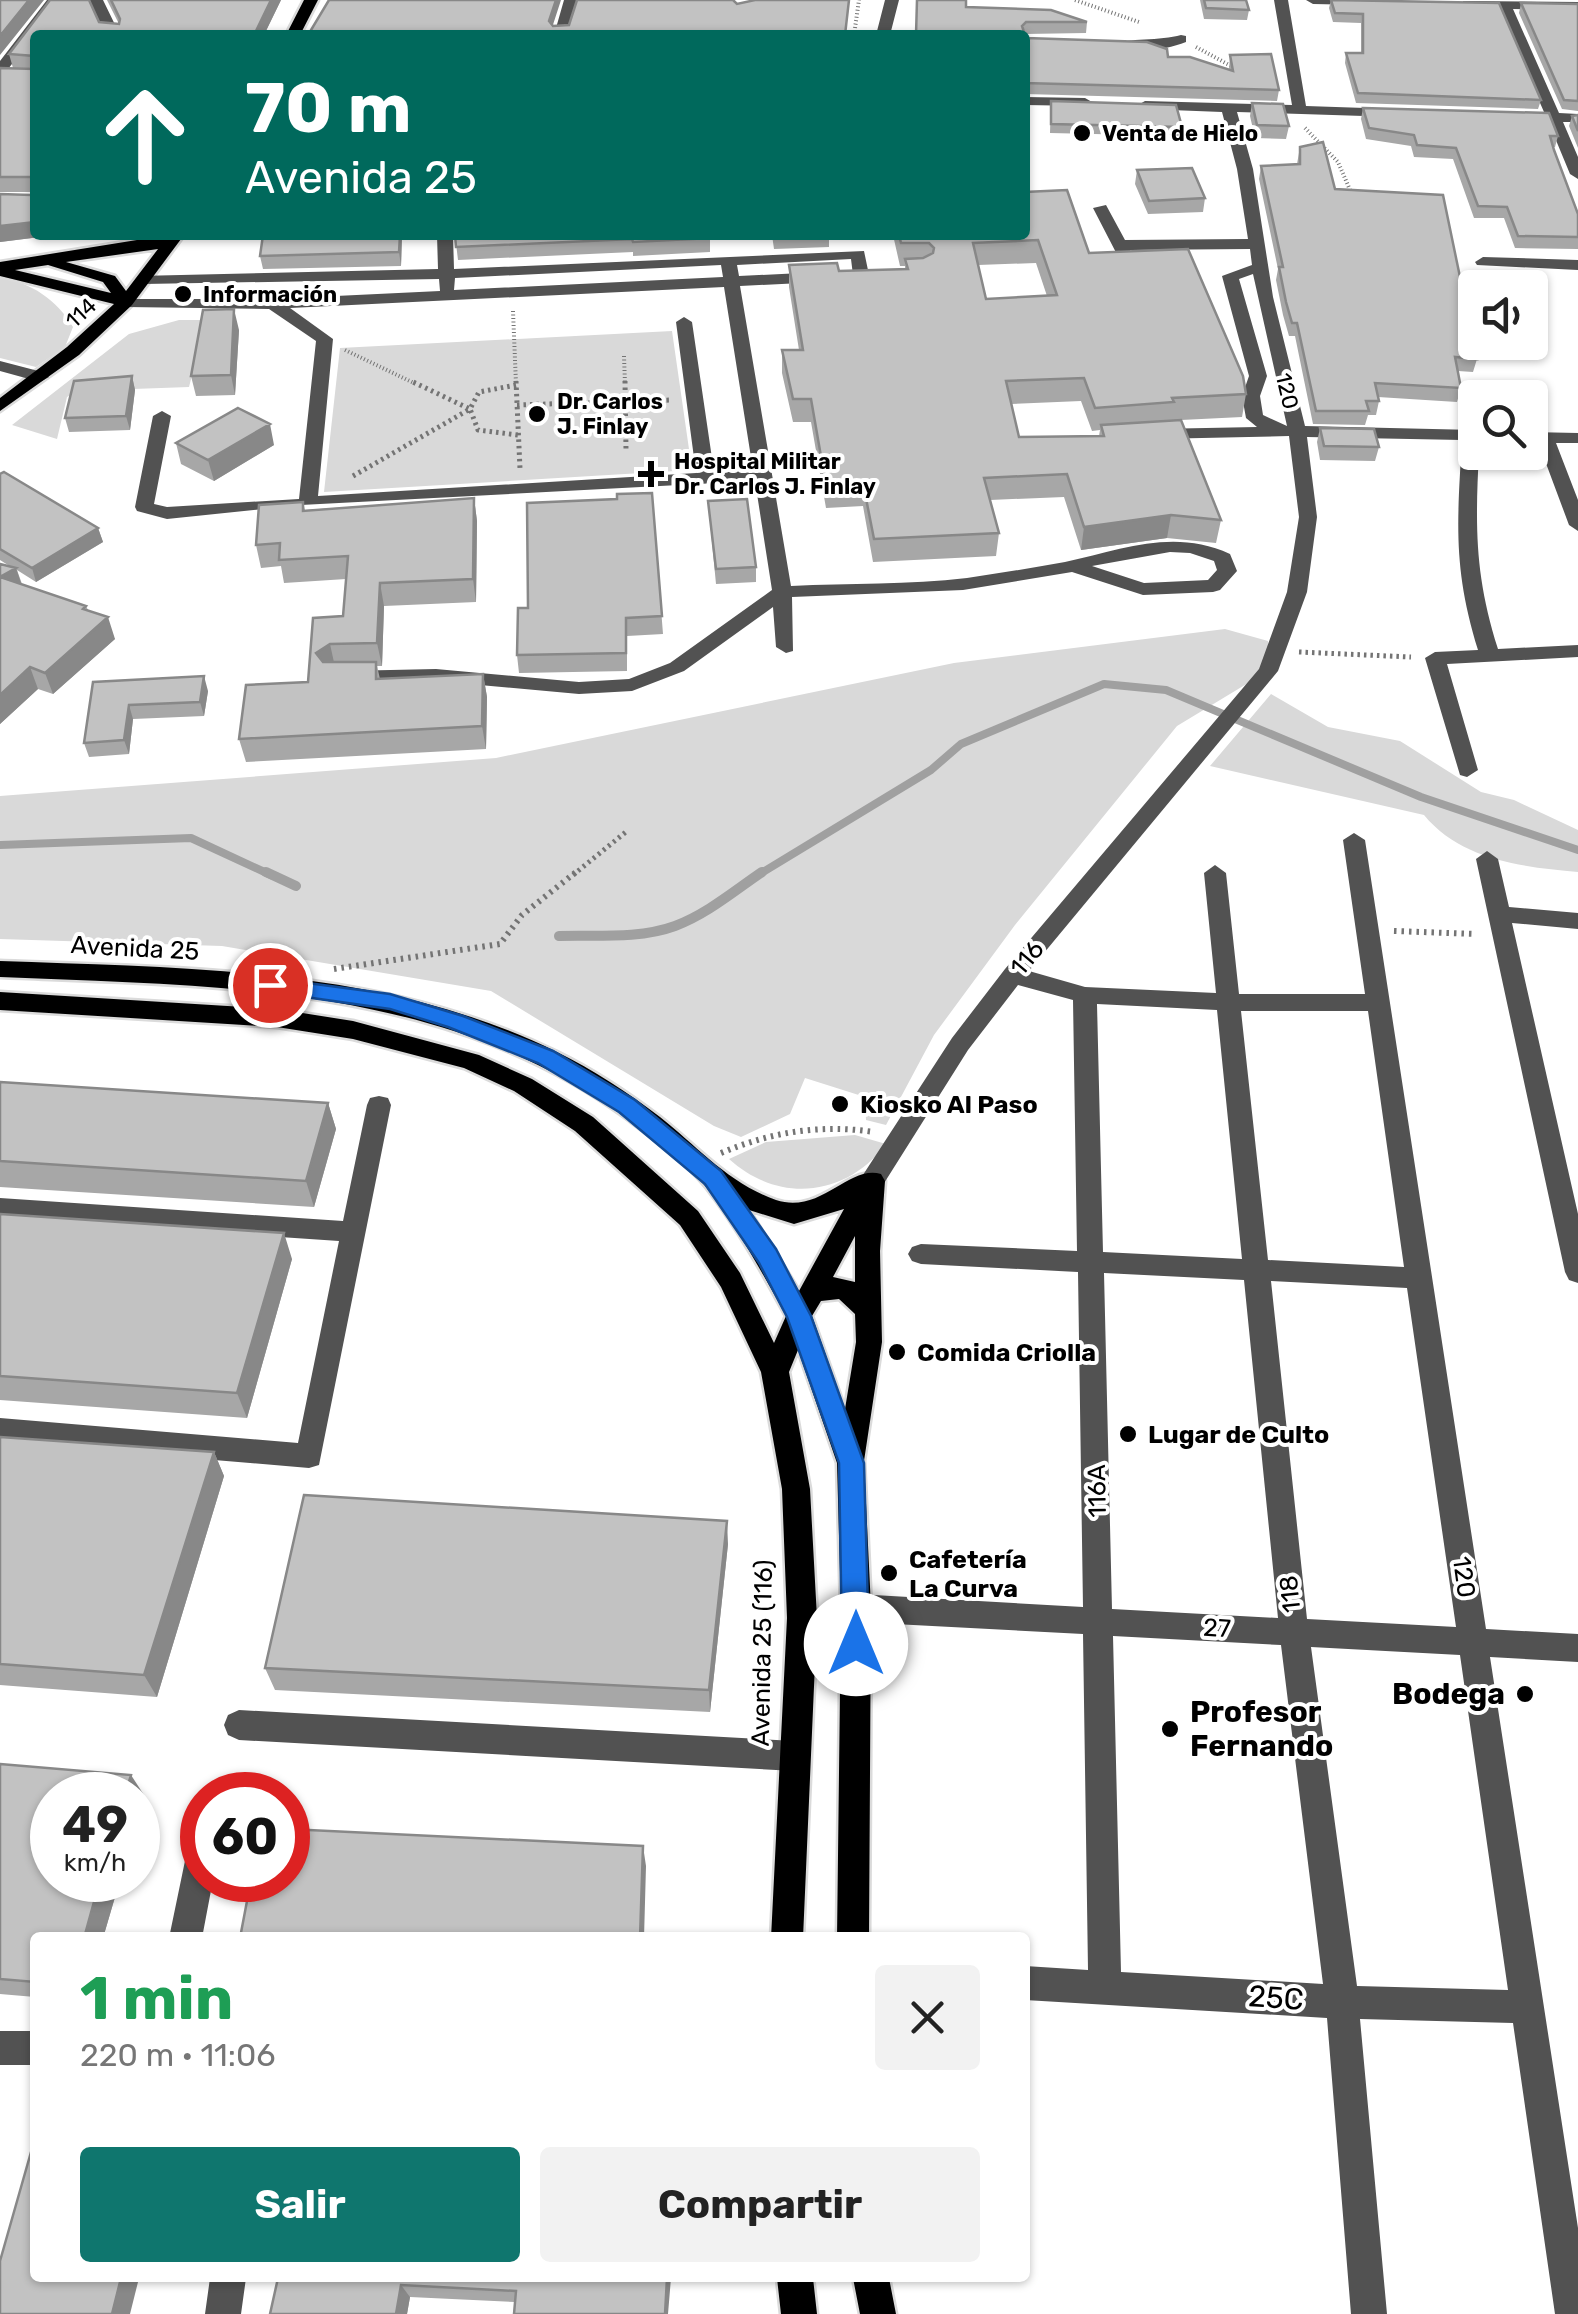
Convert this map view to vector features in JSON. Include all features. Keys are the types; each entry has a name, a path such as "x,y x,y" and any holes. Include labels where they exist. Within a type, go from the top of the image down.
{"main road":[{"path":"296,30 311,0"},
{"path":"8,254 89,240"},
{"path":"0,270 161,240"},
{"name":"114","path":"0,406 73,351 126,302 172,240"},
{"path":"8,254 44,260 110,280 144,278"},
{"path":"0,270 126,302"},
{"path":"110,280 126,302"},
{"path":"43,282 70,300 87,324 73,351"},
{"name":"Avenida 25","path":"0,969 169,976 337,992 456,1021 546,1057 601,1087 705,1171 806,1304"},
{"path":"0,1001 260,1017 353,1030 471,1061 523,1085 584,1124 689,1218 731,1281 775,1372"},
{"path":"705,1171 768,1210 801,1216 827,1210 872,1181"},
{"path":"775,1372 806,1304 872,1181"},
{"path":"853,1932 856,1608 852,1463 869,1342 867,1251 872,1181"},
{"path":"806,1304 830,1286 860,1296 868,1312"},
{"path":"806,1304 852,1463"},
{"name":"Avenida 25 (116)","path":"775,1372 796,1489 802,1618 787,1932"},
{"path":"795,2282 799,2314"},
{"path":"872,2282 878,2314"}],"street":[{"path":"32,30 54,0"},
{"path":"96,0 111,30"},
{"path":"562,30 571,0"},
{"path":"884,30 892,0"},
{"path":"1281,0 1300,111"},
{"path":"1313,0 1370,2"},
{"path":"1503,2 1578,174"},
{"path":"1447,3 1578,6"},
{"path":"18,76 0,73 30,32"},
{"path":"1112,44 1163,46 1180,38"},
{"path":"1030,101 1104,103"},
{"path":"1122,104 1417,114"},
{"path":"1158,106 1205,115 1224,126 1235,142"},
{"name":"120","path":"1229,109 1245,168 1287,431 1308,517 1297,592 1273,661"},
{"path":"1495,116 1578,118"},
{"path":"1101,208 1130,265"},
{"path":"445,240 447,294"},
{"path":"126,302 274,304 869,274 858,254 857,240"},
{"path":"1120,245 1257,244"},
{"path":"144,278 446,274 858,254"},
{"path":"728,260 782,592 786,647"},
{"path":"1483,262 1578,265"},
{"path":"1261,267 1230,276 1258,376 1251,396 1255,418 1287,431"},
{"path":"206,278 230,287 231,297 212,306"},
{"path":"274,304 324,339 308,502"},
{"path":"684,322 706,478"},
{"path":"0,366 40,377"},
{"path":"162,416 144,507 167,513 520,488 762,476"},
{"path":"1129,436 1287,431 1458,435"},
{"path":"1548,437 1578,438"},
{"path":"1548,459 1578,525"},
{"path":"1471,470 1466,537 1472,598 1490,655"},
{"path":"334,677 436,675 579,688 632,685 678,666 782,592 963,584 1073,566 1116,552 1202,548 1224,558 1228,571 1214,586 1143,589 1073,566"},
{"path":"1466,770 1436,658 1578,651"},
{"name":"116","path":"872,1181 960,1044 1013,975 1273,661"},
{"name":"120","path":"1354,840 1574,2314"},
{"path":"1487,859 1578,1272"},
{"name":"118","path":"1215,873 1294,1633 1342,2002 1369,2314"},
{"path":"1501,925 1578,921"},
{"path":"1013,975 1086,995 1228,1002 1378,1003"},
{"name":"116A","path":"1086,995 1105,1988"},
{"path":"0,1430 310,1456 379,1105"},
{"path":"0,1208 354,1232"},
{"path":"921,1254 1420,1278"},
{"name":"27","path":"856,1608 1578,1648"},
{"path":"240,1725 795,1756"},
{"path":"186,1932 192,1902"},
{"name":"25C","path":"1030,1984 1342,2002 1528,2007"},
{"path":"0,2048 30,2048"},
{"path":"223,2314 227,2282"}],"path":[{"path":"855,30 859,0"},
{"path":"1300,111 1306,132 1338,162 1350,190"},
{"path":"512,290 520,488"},
{"path":"324,339 470,409 478,430 518,434"},
{"path":"624,356 626,450"},
{"path":"308,502 470,409 479,392 516,385"},
{"path":"517,405 695,400"},
{"path":"1273,661 1436,658"},
{"path":"333,970 338,966 500,944 522,915 627,831"},
{"path":"1368,930 1501,925"},
{"path":"705,1171 754,1138 780,1133 858,1128 900,1136"}],"shaded area":[{"path":"0,278 42,294 73,327 65,347 36,367 0,358"},
{"path":"179,320 206,320 189,387 77,391 67,397 57,439 12,425 129,334"},
{"path":"672,331 692,470 324,492 340,348"},
{"path":"1225,629 1268,641 1268,671 1177,726 1015,925 934,1035 886,1125 866,1120 865,1097 805,1078 790,1114 741,1137 714,1126 491,991 222,946 0,939 0,796 496,758 954,663"},
{"path":"1271,694 1328,727 1400,741 1481,792 1514,800 1578,830 1578,872 1514,864 1474,851 1439,830 1424,815 1210,766"},
{"path":"855,1135 886,1144 852,1175 811,1188 769,1183 729,1159 766,1142"}],"building":[{"path":"0,0 29,0 0,36"},
{"path":"50,0 89,0 99,22 119,24 111,0 271,0 256,30 30,30 30,56 9,54"},
{"path":"329,0 556,0 549,21 553,26 569,25 577,0 733,0 737,4 755,0 849,0 846,30 311,30"},
{"path":"917,0 966,0 966,7 1051,10 1087,22 1026,22 1023,30 916,30"},
{"path":"1204,0 1246,0 1249,10 1206,8"},
{"path":"1331,0 1499,3 1541,100 1358,93 1346,53 1363,53 1363,14 1335,13"},
{"path":"1521,3 1578,4 1578,101 1564,100"},
{"path":"1030,38 1147,42 1167,49 1168,57 1190,57 1233,71 1230,55 1271,54 1279,90 1030,83"},
{"path":"0,68 30,69 30,177 0,177"},
{"path":"1051,101 1176,105 1182,127 1051,124"},
{"path":"1252,103 1283,104 1289,126 1257,125"},
{"path":"1363,108 1549,113 1558,136 1550,136 1554,150 1578,214 1578,237 1518,236 1507,207 1478,206 1456,148 1417,145 1414,135 1369,128"},
{"path":"1323,142 1335,189 1443,195 1459,270 1458,357 1455,357 1458,388 1375,383 1379,401 1366,401 1369,411 1316,411 1297,323 1292,323 1286,302 1279,267 1283,267 1261,166 1300,164 1300,147"},
{"path":"1192,168 1205,198 1149,201 1137,170"},
{"path":"1067,190 1089,253 1188,249 1243,376 1246,394 1095,408 1084,378 1006,381 1019,437 1104,436 1101,425 1181,420 1221,520 1171,515 1084,527 1067,474 984,478 999,533 874,539 863,483 826,485 811,399 793,399 782,350 803,350 789,265 837,263 839,271 908,269 905,259 933,253 929,243 900,240 1030,240 1030,192","holes":["1038,240 1057,295 986,299 973,243"]},
{"path":"0,194 30,195 30,223 0,226"},
{"path":"262,240 400,240 399,252 260,256"},
{"path":"455,240 610,240 456,247"},
{"path":"234,309 231,375 191,376 203,310"},
{"path":"132,376 126,416 65,418 74,381"},
{"path":"238,408 270,424 208,460 176,443"},
{"path":"1320,428 1374,429 1379,447 1324,446"},
{"path":"4,472 98,528 32,568 0,549 0,474"},
{"path":"652,493 662,616 626,618 626,653 517,655 518,608 528,608 527,503 617,499 617,494"},
{"path":"474,498 473,579 380,583 377,643 330,644 316,653 323,662 376,662 376,679 483,674 482,726 239,739 246,685 308,682 313,618 343,616 348,556 279,560 280,543 256,545 259,505 303,502 303,511"},
{"path":"747,499 756,567 716,569 708,501"},
{"path":"0,564 16,568 0,577"},
{"path":"0,577 108,617 45,673 30,667 0,695"},
{"path":"204,676 200,702 129,705 124,740 84,743 93,682"},
{"path":"0,1082 328,1103 306,1181 0,1161"},
{"path":"0,1214 284,1233 237,1393 0,1376"},
{"path":"0,1437 214,1452 144,1675 0,1664"},
{"path":"304,1495 727,1521 709,1690 265,1668"},
{"path":"0,1764 95,1772 30,1772 30,1902 94,1902 86,1932 30,1932 30,1982 0,1979"},
{"path":"310,1830 643,1846 640,1932 241,1932 247,1902 310,1902"},
{"path":"30,2156 30,2282 120,2282 112,2314 0,2314 0,2261"},
{"path":"277,2282 667,2282 665,2314 514,2314 516,2291 401,2285 396,2314 270,2314"}],"waterway":[{"path":"758,875 931,770 961,744 1104,684 1166,690 1421,797 1578,850"},
{"path":"0,845 191,838 271,875"},
{"path":"266,872 296,886"},
{"path":"559,936 633,935 675,926 709,909 762,872"}],"place":[{"name":"Venta de Hielo","path":"1082,133"},
{"name":"Información","path":"183,294"},
{"name":"Dr. Carlos J. Finlay","path":"537,414"},
{"name":"Hospital Militar Dr. Carlos J. Finlay","path":"651,474"},
{"name":"Kiosko Al Paso","path":"840,1104"},
{"name":"Comida Criolla","path":"897,1352"},
{"name":"Lugar de Culto","path":"1128,1434"},
{"name":"Cafetería La Curva","path":"889,1573"},
{"name":"Bodega","path":"1525,1694"},
{"name":"Profesor Fernando","path":"1170,1729"}],"route":[{"path":"270,985 390,1002 456,1021 546,1057 601,1087 653,1125 713,1178 767,1256 799,1316 852,1463 856,1644"}]}
